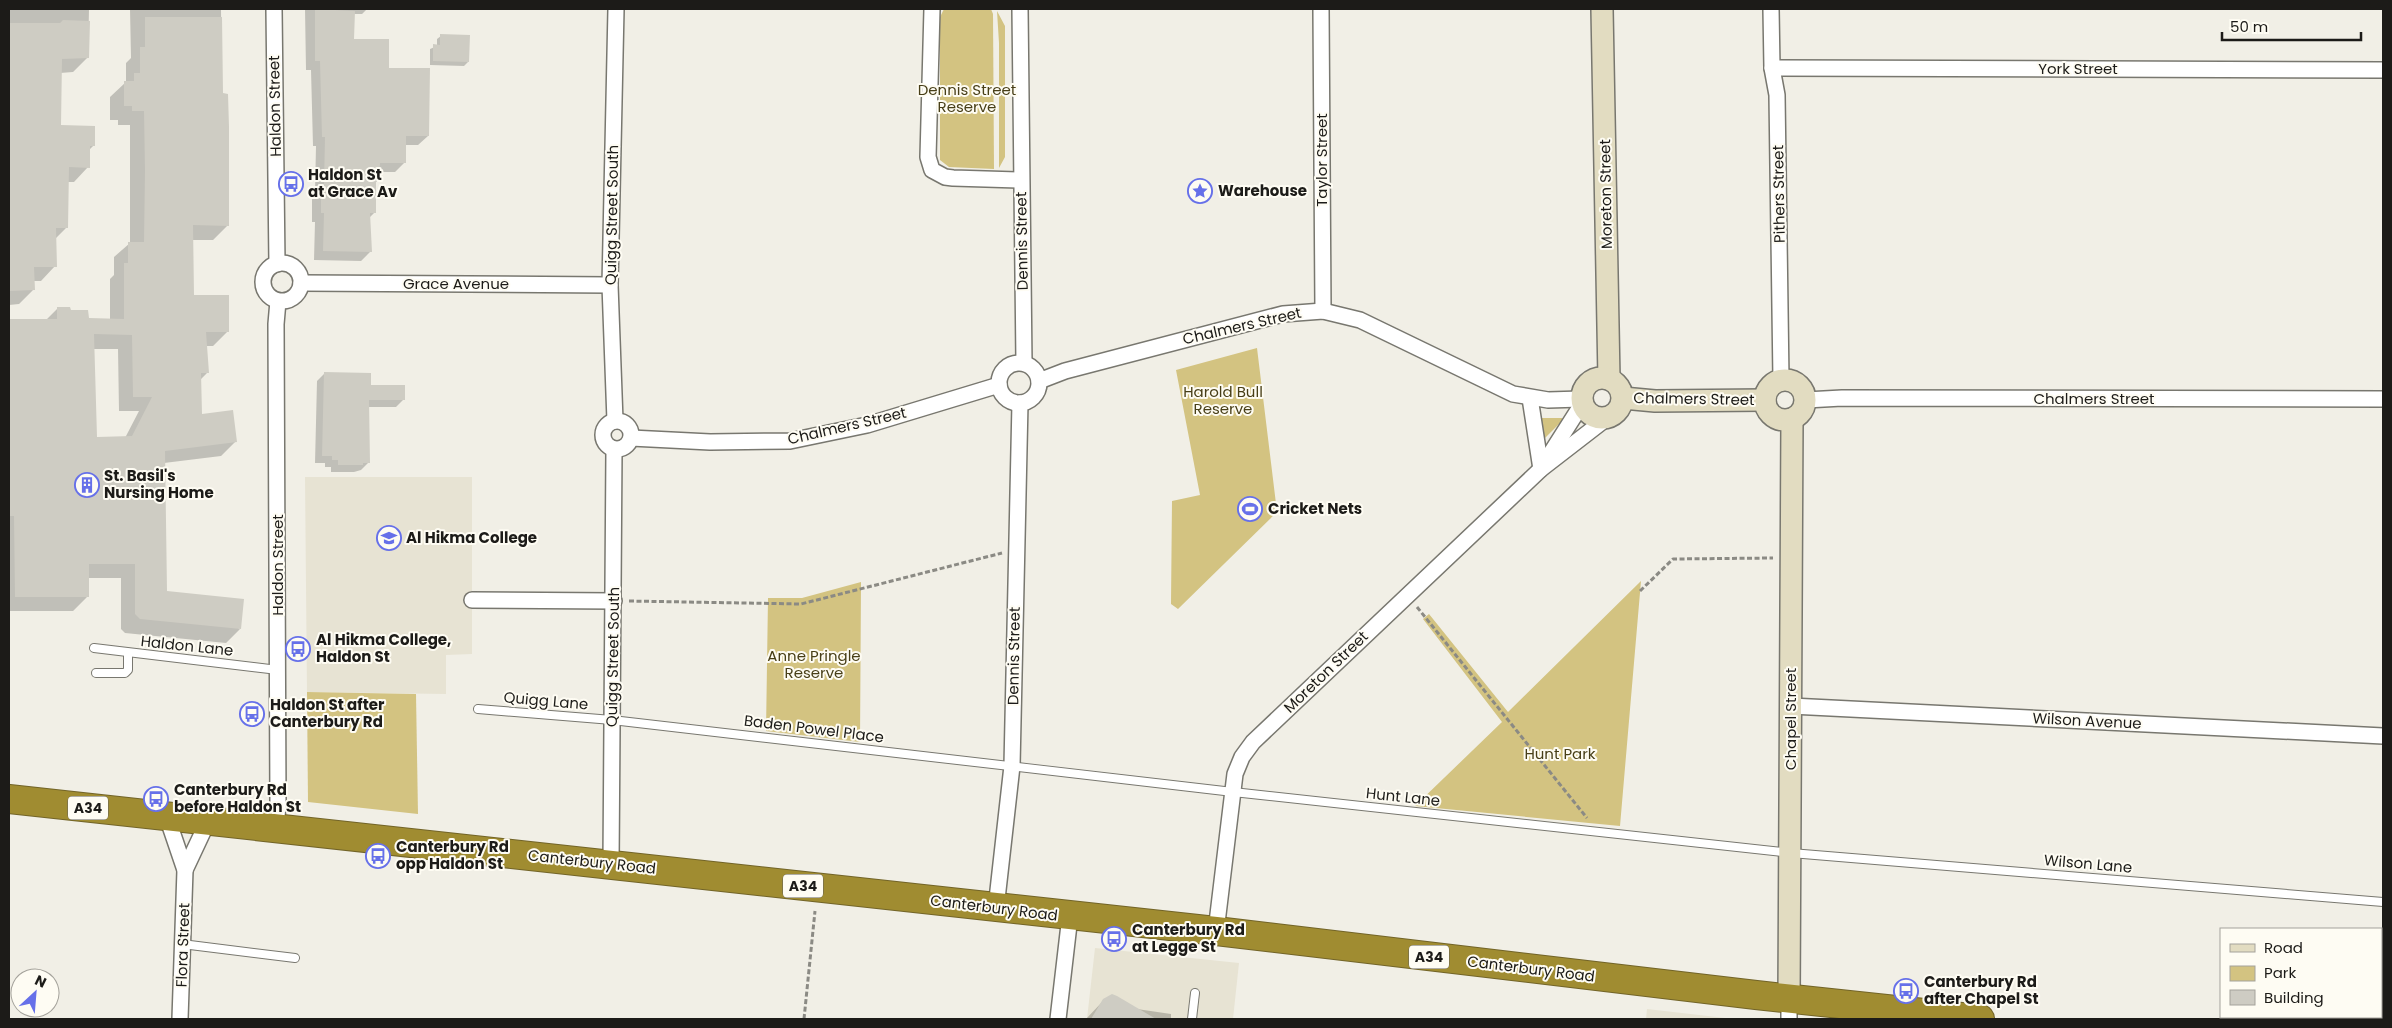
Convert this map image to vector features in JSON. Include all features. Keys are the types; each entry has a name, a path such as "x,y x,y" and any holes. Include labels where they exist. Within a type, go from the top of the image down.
{"highway":[{"name":"Canterbury Road","path":"9,799 1216,931 1789,1009 1980,1019"}],"street":[{"name":"Haldon Street","path":"274,9 276,264"},
{"name":"Quigg Street South","path":"615,421 610,285 616,9"},
{"name":"Dennis Street","path":"932,9 928,157 932,170 938,175 952,178 1021,180"},
{"name":"Dennis Street","path":"1020,9 1024,363"},
{"name":"Taylor Street","path":"1321,9 1323,311"},
{"name":"Moreton Street","path":"1602,9 1609,378"},
{"name":"Pithers Street","path":"1771,9 1772,68 1778,95 1781,380"},
{"name":"York Street","path":"1772,68 2383,70"},
{"path":"276,264 288,265 294,268 300,277 301,283 296,295 291,299 278,301 267,294 263,283 266,271 276,264"},
{"name":"Grace Avenue","path":"301,283 610,285"},
{"name":"Haldon Street","path":"276,828 278,805 276,334 278,301"},
{"name":"Chalmers Street","path":"1039,380 1065,371 1283,314 1323,311 1360,320 1494,386 1530,398 1582,402"},
{"path":"1017,362 1024,363 1034,369 1039,380 1039,387 1032,398 1020,403 1008,400 1000,391 1001,372 1017,362"},
{"path":"1596,378 1609,378 1620,388 1623,398 1618,410 1607,418 1595,417 1585,410 1582,402 1585,386 1596,378"},
{"path":"1787,379 1798,384 1802,388 1806,400 1802,411 1792,419 1780,419 1774,416 1769,412 1765,400 1771,385 1781,380 1787,379"},
{"name":"Chalmers Street","path":"631,438 710,442 790,441 867,425 999,385"},
{"path":"1530,398 1541,469"},
{"name":"Chalmers Street","path":"1623,398 1655,401 1765,400"},
{"name":"Chalmers Street","path":"1806,400 1842,398 2383,399"},
{"name":"Moreton Street","path":"1541,469 1582,402"},
{"name":"Dennis Street","path":"996,908 1012,766 1020,403"},
{"name":"Moreton Street","path":"1216,931 1235,774 1242,757 1253,742 1541,469 1607,418"},
{"name":"Chapel Street","path":"1789,1009 1792,419"},
{"path":"615,421 627,426 631,438 623,449 614,450 606,445 602,437 604,428 615,421"},
{"name":"Quigg Street South","path":"611,864 614,450"},
{"path":"472,600 614,600"},
{"name":"Wilson Avenue","path":"1791,706 2383,736"},
{"name":"Flora Street","path":"167,817 185,870 180,1019"},
{"name":"Flora Street","path":"185,870 208,821"},
{"path":"1058,1019 1070,916"}],"lane":[{"name":"Haldon Lane","path":"94,648 278,670"},
{"path":"96,673 125,673 128,670 128,653"},
{"name":"Quigg Lane","path":"478,709 612,720"},
{"name":"Baden Powel Place","path":"612,720 1012,766"},
{"name":"Hunt Lane","path":"1012,766 1791,853"},
{"name":"Wilson Lane","path":"1791,853 2383,902"},
{"path":"182,944 295,958"},
{"path":"1192,1019 1195,993"}],"path":[{"path":"614,600 801,604 1017,549"},
{"path":"1640,591 1673,558 1791,558"},
{"path":"1407,594 1598,832"},
{"path":"804,1019 815,910"}],"shaded area":[{"name":"Al Hikma College","path":"305,477 472,477 472,654 446,655 446,694 307,692"},
{"path":"1095,948 1239,963 1233,1019 1087,1019"},
{"path":"1647,1009 1734,1019 1646,1019"}],"green space":[{"name":"Dennis Street Reserve","path":"944,9 991,9 993,14 994,169 949,167 940,160 940,17"},
{"path":"997,11 1005,26 1005,157 999,168 999,43"},
{"name":"Harold Bull Reserve","path":"1257,348 1277,512 1178,609 1171,604 1172,501 1200,495 1176,370"},
{"path":"1539,418 1562,418 1563,420 1543,440"},
{"name":"Hunt Park","path":"1641,581 1620,826 1415,806 1502,722 1423,619 1429,614 1508,712"},
{"name":"Anne Pringle Reserve","path":"861,582 860,742 766,731 768,598 802,598"},
{"path":"307,692 416,694 418,814 308,802"}],"building":[{"path":"315,9 355,11 354,39 389,39 389,68 430,68 429,136 406,136 406,163 380,163 379,180 376,180 376,213 370,213 372,252 323,251 324,213 321,213 321,184 324,184 325,137 322,137 320,61 315,61"},
{"path":"145,17 222,17 223,93 228,94 229,226 193,225 194,295 229,295 229,332 206,332 209,373 201,373 202,414 233,410 237,442 165,451 167,591 244,599 241,629 140,619 135,614 135,564 89,564 89,597 15,597 14,516 9,516 9,319 57,319 57,307 70,307 71,310 88,310 89,318 124,319 124,263 128,263 128,242 144,242 145,171 144,111 132,111 132,106 124,106 124,81 134,81 134,73 140,73 140,47 145,47","holes":["94,334 132,335 133,397 152,397 132,436 97,437"]},
{"path":"63,20 90,21 89,58 62,59 61,125 95,126 95,146 90,146 90,168 69,167 68,228 56,228 57,267 34,267 35,290 9,291 9,23 60,23"},
{"path":"440,34 470,35 469,62 433,61 433,44 440,45"},
{"path":"324,372 371,373 371,385 405,385 405,400 369,400 370,463 363,463 363,465 338,465 338,460 332,460 332,456 322,456"},
{"path":"1112,994 1156,1019 1091,1019 1103,999"}],"place":[{"name":"Haldon St at Grace Av","path":"291,184"},
{"name":"Warehouse","path":"1200,191"},
{"name":"St. Basil's Nursing Home","path":"87,485"},
{"name":"Cricket Nets","path":"1250,509"},
{"name":"Al Hikma College","path":"389,538"},
{"name":"Al Hikma College, Haldon St","path":"298,649"},
{"name":"Haldon St after Canterbury Rd","path":"252,714"},
{"name":"Canterbury Rd before Haldon St","path":"156,799"},
{"name":"Canterbury Rd opp Haldon St","path":"378,856"},
{"name":"Canterbury Rd at Legge St","path":"1114,939"},
{"name":"Canterbury Rd after Chapel St","path":"1906,991"}]}
